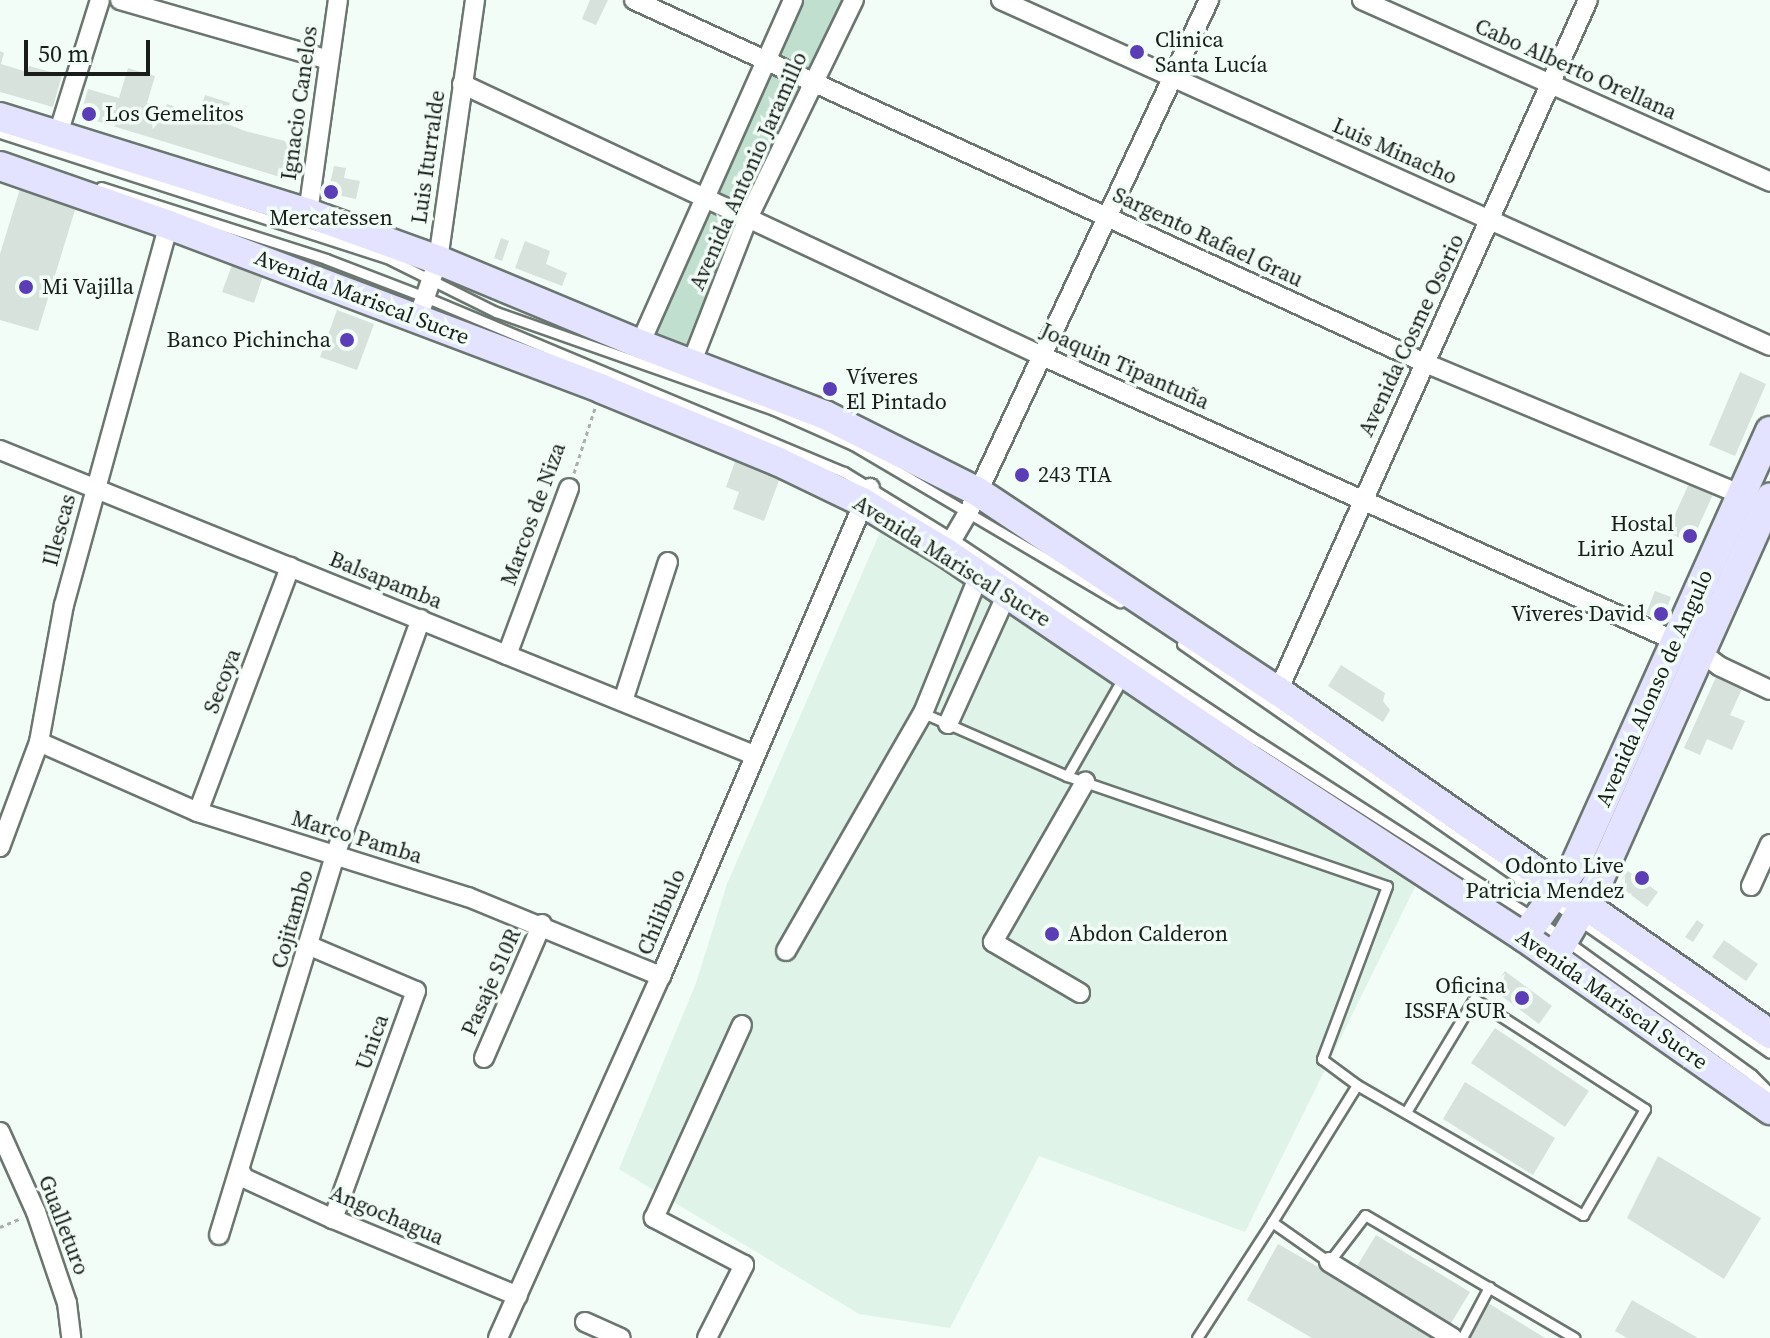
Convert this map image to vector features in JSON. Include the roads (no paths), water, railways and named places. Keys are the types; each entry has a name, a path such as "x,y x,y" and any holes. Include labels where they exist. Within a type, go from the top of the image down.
{"main road":[{"name":"Avenida Mariscal Sucre","path":"0,117 308,213 428,289 602,389 866,495 949,545 979,575 1125,674 1542,910 1570,930 1770,1034"},
{"name":"Avenida Mariscal Sucre","path":"0,166 169,225 640,344 825,415 973,502 1278,691 1570,930 1770,1110"},
{"name":"Avenida Alonso de Angulo","path":"1570,930 1599,880 1702,653 1759,500 1770,431"},
{"name":"Avenida Alonso de Angulo","path":"1542,910 1574,867 1675,642 1759,500"}],"street":[{"path":"58,134 100,0"},
{"path":"120,0 329,60"},
{"name":"Ignacio Canelos","path":"308,213 338,0"},
{"name":"Luis Iturralde","path":"428,289 475,0"},
{"name":"Sargento Rafael Grau","path":"634,0 815,80 1425,363 1759,500"},
{"name":"Avenida Antonio Jaramillo","path":"640,344 793,0"},
{"name":"Avenida Antonio Jaramillo","path":"691,364 747,220 854,0"},
{"name":"Luis Minacho","path":"1001,0 1770,346"},
{"path":"949,545 973,502 1209,0"},
{"name":"Cabo Alberto Orellana","path":"1362,0 1770,182"},
{"name":"Avenida Cosme Osorio","path":"1278,691 1588,0"},
{"name":"Joaquin Tipantuña","path":"462,84 704,201 1702,653 1719,666 1770,690"},
{"name":"Illescas","path":"0,847 39,742 64,605 169,225"},
{"name":"Balsapamba","path":"0,450 94,491 421,619 754,755"},
{"name":"Marcos de Niza","path":"507,655 569,488"},
{"name":"Chilibulo","path":"498,1338 661,976 866,495"},
{"path":"623,701 668,562"},
{"name":"Secoya","path":"198,812 290,567"},
{"path":"786,951 923,713 979,575"},
{"path":"948,724 1007,594"},
{"name":"Cojitambo","path":"219,1235 310,946 335,855 421,619"},
{"name":"Marco Pamba","path":"39,742 198,812 542,924 661,976"},
{"path":"1076,779 993,942 1080,993"},
{"path":"1751,886 1770,844"},
{"name":"Pasaje S10R","path":"484,1058 542,924"},
{"name":"Unica","path":"310,946 416,991 333,1219"},
{"path":"707,1338 744,1265 654,1218 742,1025"},
{"name":"Gualleturo","path":"0,1132 36,1212 67,1303 71,1338"},
{"name":"Angochagua","path":"241,1172 244,1178 333,1219 518,1296"},
{"path":"1329,1262 1453,1338"},
{"path":"585,1322 621,1338"}],"lane":[{"path":"0,133 387,258 428,289 844,472 866,495"},
{"path":"0,154 30,164"},
{"path":"89,183 428,289 774,410 973,502 1125,605"},
{"path":"949,545 1259,742 1542,910"},
{"path":"1176,640 1542,910"},
{"path":"1076,779 1125,674"},
{"path":"923,713 1076,779 1387,886 1322,1059 1357,1085 1583,1215 1645,1109 1474,999 1406,1112"},
{"path":"1570,930 1770,1053"},
{"path":"1570,930 1752,1075 1770,1093"},
{"path":"1197,1338 1357,1085"},
{"path":"1272,1222 1329,1262 1365,1215 1575,1338"},
{"path":"1462,1338 1489,1287"}],"place":[{"name":"Clinica Santa Lucía","path":"1137,52"},
{"name":"Los Gemelitos","path":"89,114"},
{"name":"Mercatessen","path":"331,192"},
{"name":"Mi Vajilla","path":"26,287"},
{"name":"Banco Pichincha","path":"347,340"},
{"name":"Víveres El Pintado","path":"830,389"},
{"name":"243 TIA","path":"1022,475"},
{"name":"Hostal Lirio Azul","path":"1690,536"},
{"name":"Viveres David","path":"1661,614"},
{"name":"Odonto Live Patricia Mendez","path":"1642,878"},
{"name":"Abdon Calderon","path":"1052,934"},
{"name":"Oficina ISSFA SUR","path":"1522,998"}]}
